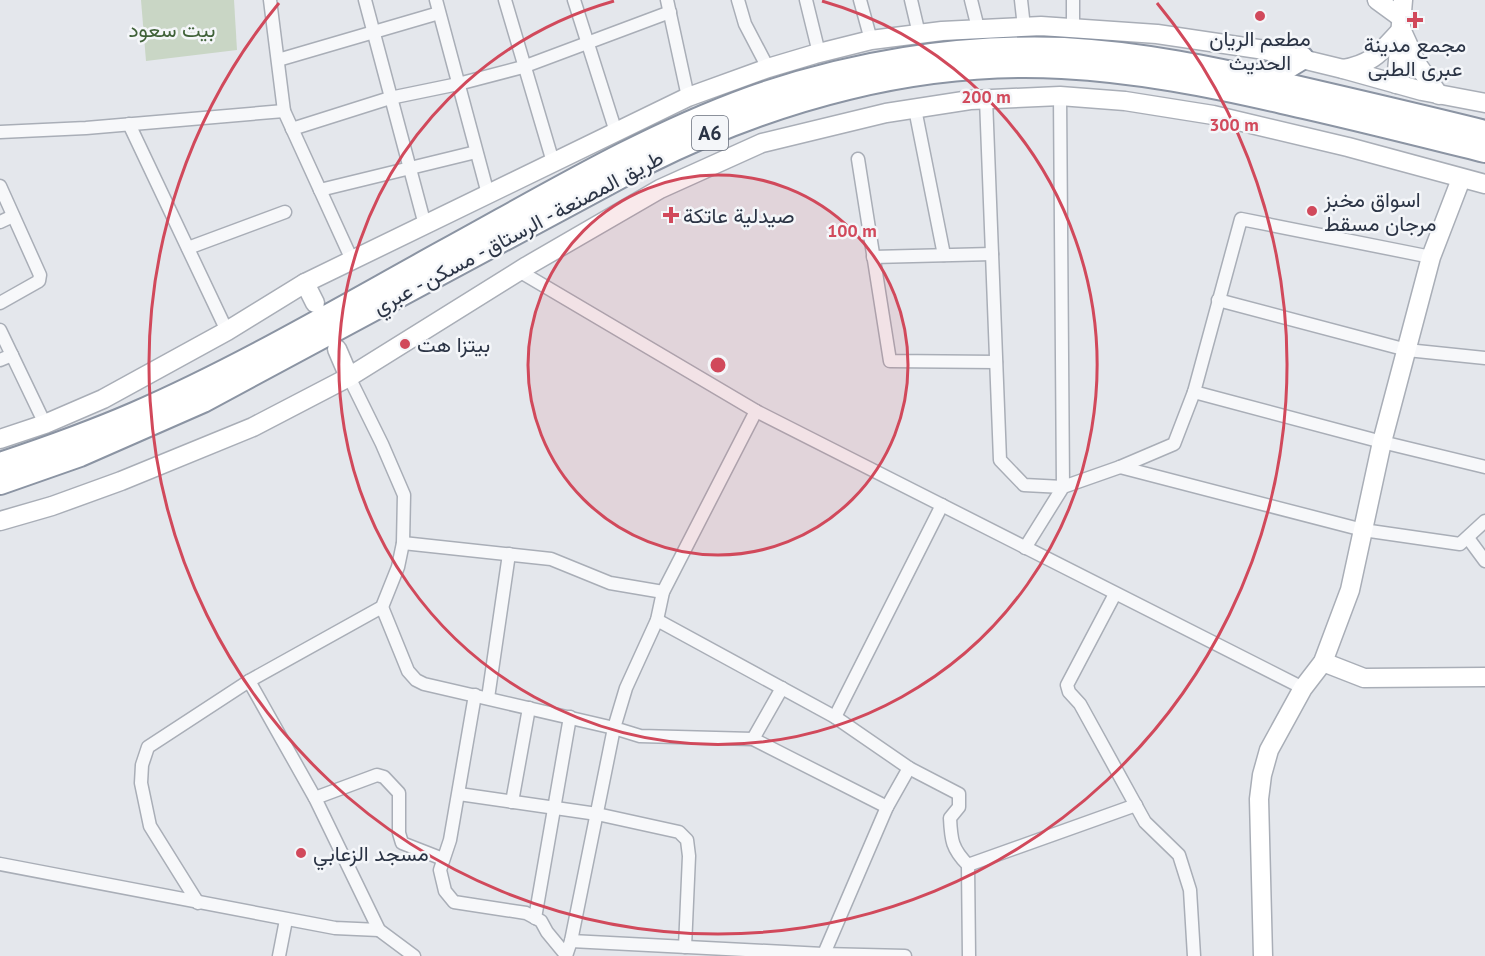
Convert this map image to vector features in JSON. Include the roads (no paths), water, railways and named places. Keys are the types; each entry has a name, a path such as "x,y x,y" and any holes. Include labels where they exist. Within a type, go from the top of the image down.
{"highway":[{"name":"طريق المصنعة - الرستاق - مسكن - عبري","path":"0,464 116,422 189,388 619,157 705,116 785,87 839,72 902,59 954,53 1018,50 1063,50 1150,58 1251,77 1485,132"},
{"path":"1251,77 1284,69 1302,58"},
{"name":"طريق المصنعة - الرستاق - مسكن - عبري","path":"0,483 80,455 203,401 687,143 771,110 858,86 949,70 996,67 1060,66 1120,72 1237,91 1485,151"}],"street":[{"path":"270,0 284,111 352,260"},
{"path":"365,0 424,225"},
{"path":"436,0 488,194"},
{"path":"505,0 553,162"},
{"path":"574,0 616,132"},
{"path":"738,0 745,24 768,68"},
{"path":"806,0 819,53"},
{"path":"860,0 871,40"},
{"path":"911,0 919,34"},
{"path":"971,0 978,28"},
{"path":"1022,0 1024,27"},
{"path":"1072,0 1073,27"},
{"path":"1377,0 1402,24 1417,64 1439,95"},
{"path":"1396,84 1403,0"},
{"path":"292,129 390,98 458,84 523,67 587,44 669,6 688,97"},
{"path":"278,60 439,13"},
{"path":"1343,69 1363,64 1376,57 1402,24"},
{"path":"0,439 45,424 103,399 227,331 305,283 688,97 768,68 871,40 978,28 1024,27 1073,27 1157,34 1302,58 1439,95 1485,103"},
{"path":"1025,548 1063,487 1060,96"},
{"path":"0,521 52,506 122,481 253,427 349,377 519,271 660,189 762,143 886,113 986,99 1060,96 1125,101 1213,115 1348,147 1485,184"},
{"path":"986,99 1000,460 1024,486 1063,487 1120,467 1174,444 1194,392 1241,219 1431,257"},
{"path":"915,109 944,255"},
{"path":"0,132 284,111"},
{"path":"129,124 227,331"},
{"path":"320,190 476,152"},
{"path":"858,159 890,361 996,362"},
{"path":"1263,956 1259,799 1262,775 1269,750 1303,688 1323,662 1350,590 1382,442 1431,257 1461,179"},
{"path":"0,186 40,275 39,281 0,303"},
{"path":"188,248 285,212"},
{"path":"0,222 13,216"},
{"path":"873,257 992,254"},
{"path":"519,271 756,411 1303,688"},
{"path":"305,283 315,303"},
{"path":"1218,300 1407,350 1485,358"},
{"path":"0,330 6,357 45,424"},
{"path":"198,903 150,826 141,783 142,765 148,747 249,681 381,608 398,567 403,543 404,495 337,349"},
{"path":"1194,392 1485,467"},
{"path":"566,956 571,942 614,728 626,688 657,620 663,592 756,411"},
{"path":"1120,467 1363,530 1460,544 1485,521"},
{"path":"835,717 942,505"},
{"path":"1468,538 1485,561"},
{"path":"403,543 551,559 610,583 663,592"},
{"path":"509,554 482,696 450,840 440,870 441,883 447,896 454,902 526,913 541,921 566,956"},
{"path":"1115,594 1067,685 1069,692 1080,704 1145,822 1179,855 1190,890 1194,956"},
{"path":"381,608 408,671 416,680 424,684 570,717 640,736 753,739 886,807"},
{"path":"657,620 835,717 909,768 959,794 959,807 950,818 951,841 957,853 968,865 969,956"},
{"path":"1323,662 1364,678 1485,677"},
{"path":"249,681 315,798 379,930 414,956"},
{"path":"753,739 782,688"},
{"path":"512,802 529,708"},
{"path":"535,918 570,717"},
{"path":"823,955 886,807 909,768"},
{"path":"315,798 377,775 384,777 399,794 399,833 402,843 443,859"},
{"path":"459,794 597,814 679,832 687,840 689,856 685,947"},
{"path":"968,865 1136,805"},
{"path":"0,864 286,920 335,928 379,930"},
{"path":"279,956 286,920"},
{"path":"571,942 823,955 905,956"}],"place":[{"name":"مطعم الريان الحديث","path":"1260,16"},
{"name":"مجمع مدينة عبرى الطبى","path":"1415,20"},
{"name":"اسواق مخبز مرجان مسقط","path":"1312,211"},
{"name":"صيدلية عاتكة","path":"671,215"},
{"name":"بيتزا هت","path":"405,344"},
{"name":"مسجد الزعابي","path":"301,853"}],"park label":[{"name":"بيت سعود","path":"172,29"}]}
